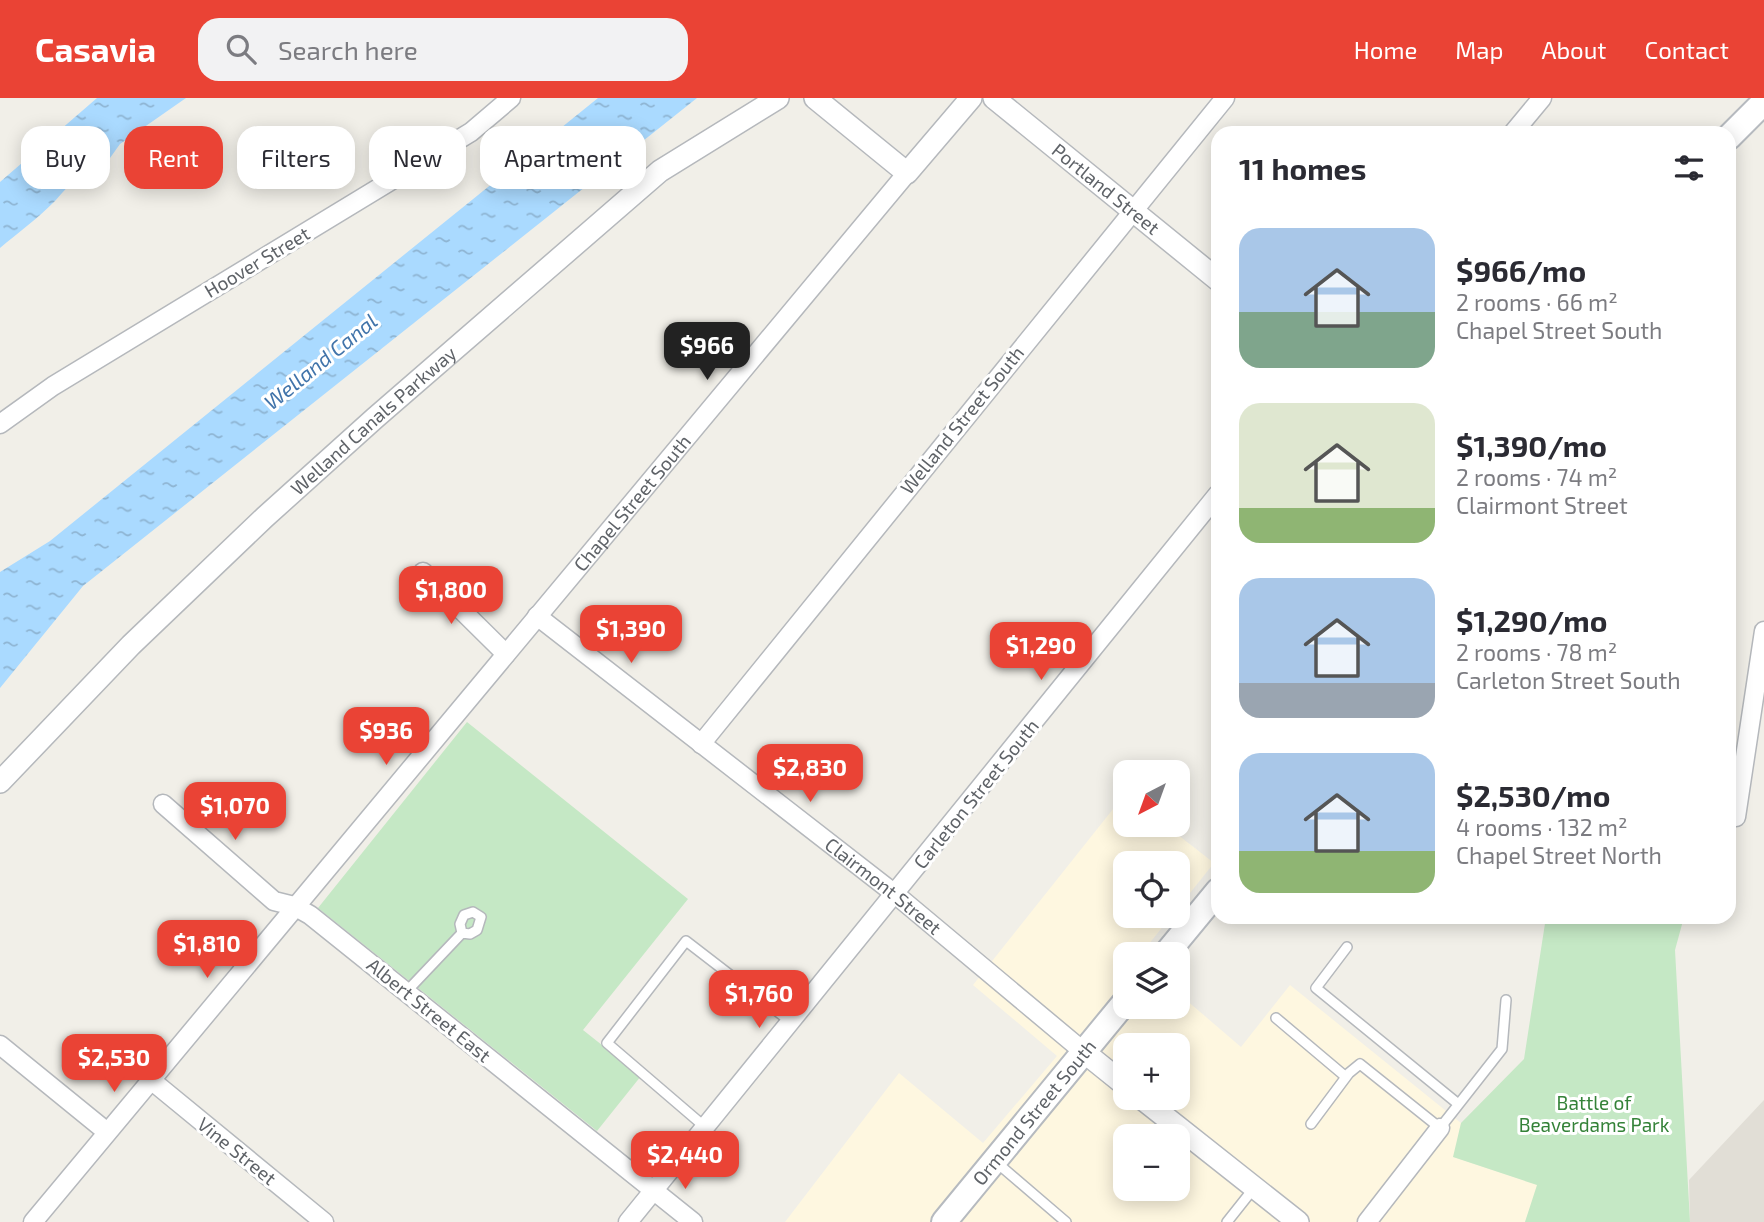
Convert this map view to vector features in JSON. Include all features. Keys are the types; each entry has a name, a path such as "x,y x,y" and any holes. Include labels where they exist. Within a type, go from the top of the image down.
{"main road":[{"path":"1736,130 1764,102"},
{"path":"1176,942 1211,899"},
{"name":"Ormond Street South","path":"944,1222 1113,1017"}],"street":[{"name":"Hoover Street","path":"0,424 53,386 471,132 512,98"},
{"name":"Welland Canals Parkway","path":"0,782 141,636 265,517 375,418 660,171 778,98"},
{"path":"816,98 907,173"},
{"name":"Chapel Street South","path":"33,1222 971,98"},
{"name":"Portland Street","path":"993,98 1211,274"},
{"name":"Welland Street South","path":"701,744 1225,98"},
{"path":"1519,126 1542,98"},
{"name":"Carleton Street South","path":"628,1222 1211,503"},
{"path":"423,572 506,653"},
{"name":"Clairmont Street","path":"537,616 895,894 1113,1076"},
{"path":"1736,817 1764,631"},
{"name":"Albert Street East","path":"163,804 274,901 295,906 407,991 693,1222"},
{"path":"0,1045 107,1132"},
{"name":"Vine Street","path":"151,1080 318,1220"},
{"path":"1156,1110 1298,1222"},
{"path":"1367,1222 1440,1128"}],"lane":[{"path":"407,991 462,933"},
{"path":"705,1127 607,1043 686,941 791,1021"},
{"path":"1347,947 1316,988 1457,1103"},
{"path":"1311,1124 1346,1077 1360,1065 1440,1128 1502,1049 1506,1000"},
{"path":"1276,1018 1346,1077"},
{"path":"993,1160 1066,1222"},
{"path":"1227,1222 1254,1188"}],"shaded area":[{"path":"1113,809 1113,837 1181,837 1211,861 1211,867 1190,893 1190,851 1113,851 1113,928 1162,928 1151,942 1113,942 1113,1019 1190,1019 1190,1003 1241,1047 1290,985 1461,1123 1454,1157 1538,1185 1525,1222 785,1222 899,1073 983,1143 1057,1056 973,985"},
{"path":"1764,1100 1764,1222 1690,1222 1689,1180"}],"green space":[{"path":"467,722 688,899 583,1030 641,1076 597,1131 318,908"},
{"name":"Battle of Beaverdams Park","path":"1545,924 1682,924 1675,950 1690,1222 1525,1222 1537,1185 1453,1157 1461,1123 1524,1059"}],"water":[{"path":"97,98 186,98 146,126 124,126 124,141 110,158 110,126 65,126"},
{"path":"598,98 697,98 646,139 646,126 563,126"},
{"path":"21,164 21,189 65,189 0,248 0,182"},
{"name":"Welland Canal","path":"485,189 583,189 83,586 0,688 0,572 50,541"}]}
